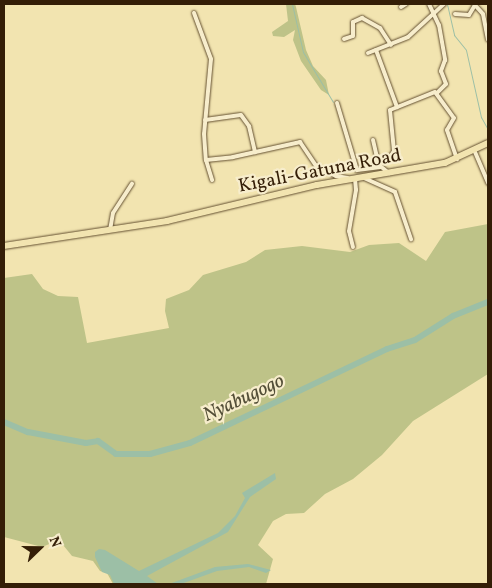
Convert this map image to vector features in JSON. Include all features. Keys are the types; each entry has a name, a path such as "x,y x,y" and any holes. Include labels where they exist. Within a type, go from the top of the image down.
{"highway":[{"name":"Kigali-Gatuna Road","path":"4,248 154,223 355,178 457,159 475,152 488,143"},
{"name":"Kigali-Gatuna Road","path":"4,248 154,223"}],"street":[{"path":"401,7 406,4"},
{"path":"378,162 393,154 394,136 390,110 437,93 446,84 441,71 445,60 435,15 429,4"},
{"path":"368,53 408,38 435,15 444,4"},
{"path":"455,14 469,15 474,4 483,14 488,40"},
{"path":"194,13 211,59 205,120 206,160 212,180"},
{"path":"344,39 353,36 353,22 362,18 380,28 391,45"},
{"path":"376,50 398,107"},
{"path":"437,93 454,118 447,130 457,159"},
{"path":"336,103 357,170 381,167"},
{"path":"205,120 241,114 249,126 255,152"},
{"path":"373,140 378,162 389,173"},
{"path":"206,160 302,142 317,167 336,176 355,178 356,190 349,231 353,247"},
{"path":"475,152 488,183"},
{"path":"362,177 395,192 411,239"},
{"path":"110,230 113,213 132,184"}],"shaded area":[{"path":"286,4 295,4 306,50 313,66 326,80 329,95 321,90 301,61 293,40 295,30 284,37 273,36 272,32 288,21"},
{"path":"488,224 488,374 413,421 382,455 353,479 325,494 304,513 286,514 273,521 258,545 273,559 266,584 113,584 107,573 100,571 93,561 72,556 59,540 42,547 4,537 4,278 32,274 43,289 58,296 78,297 87,343 169,328 165,311 166,299 189,290 203,275 246,262 265,250 302,246 350,252 369,245 399,243 426,261 445,232"},
{"path":"275,473 276,479 250,497 228,532 147,576 158,584 114,584 110,575 102,572 95,557 95,552 99,549 105,550 139,571 218,533 235,516 245,498 242,493"},
{"path":"248,564 271,570 266,573 249,567 217,571 181,584 169,584 215,567"}],"waterway":[{"path":"292,4 303,52 333,102"},
{"path":"447,4 454,35 466,50 481,117 487,128"},
{"name":"Nyabugogo","path":"4,422 28,432 86,443 98,441 116,454 150,454 190,443 387,349 415,340 453,316 488,302"}]}
